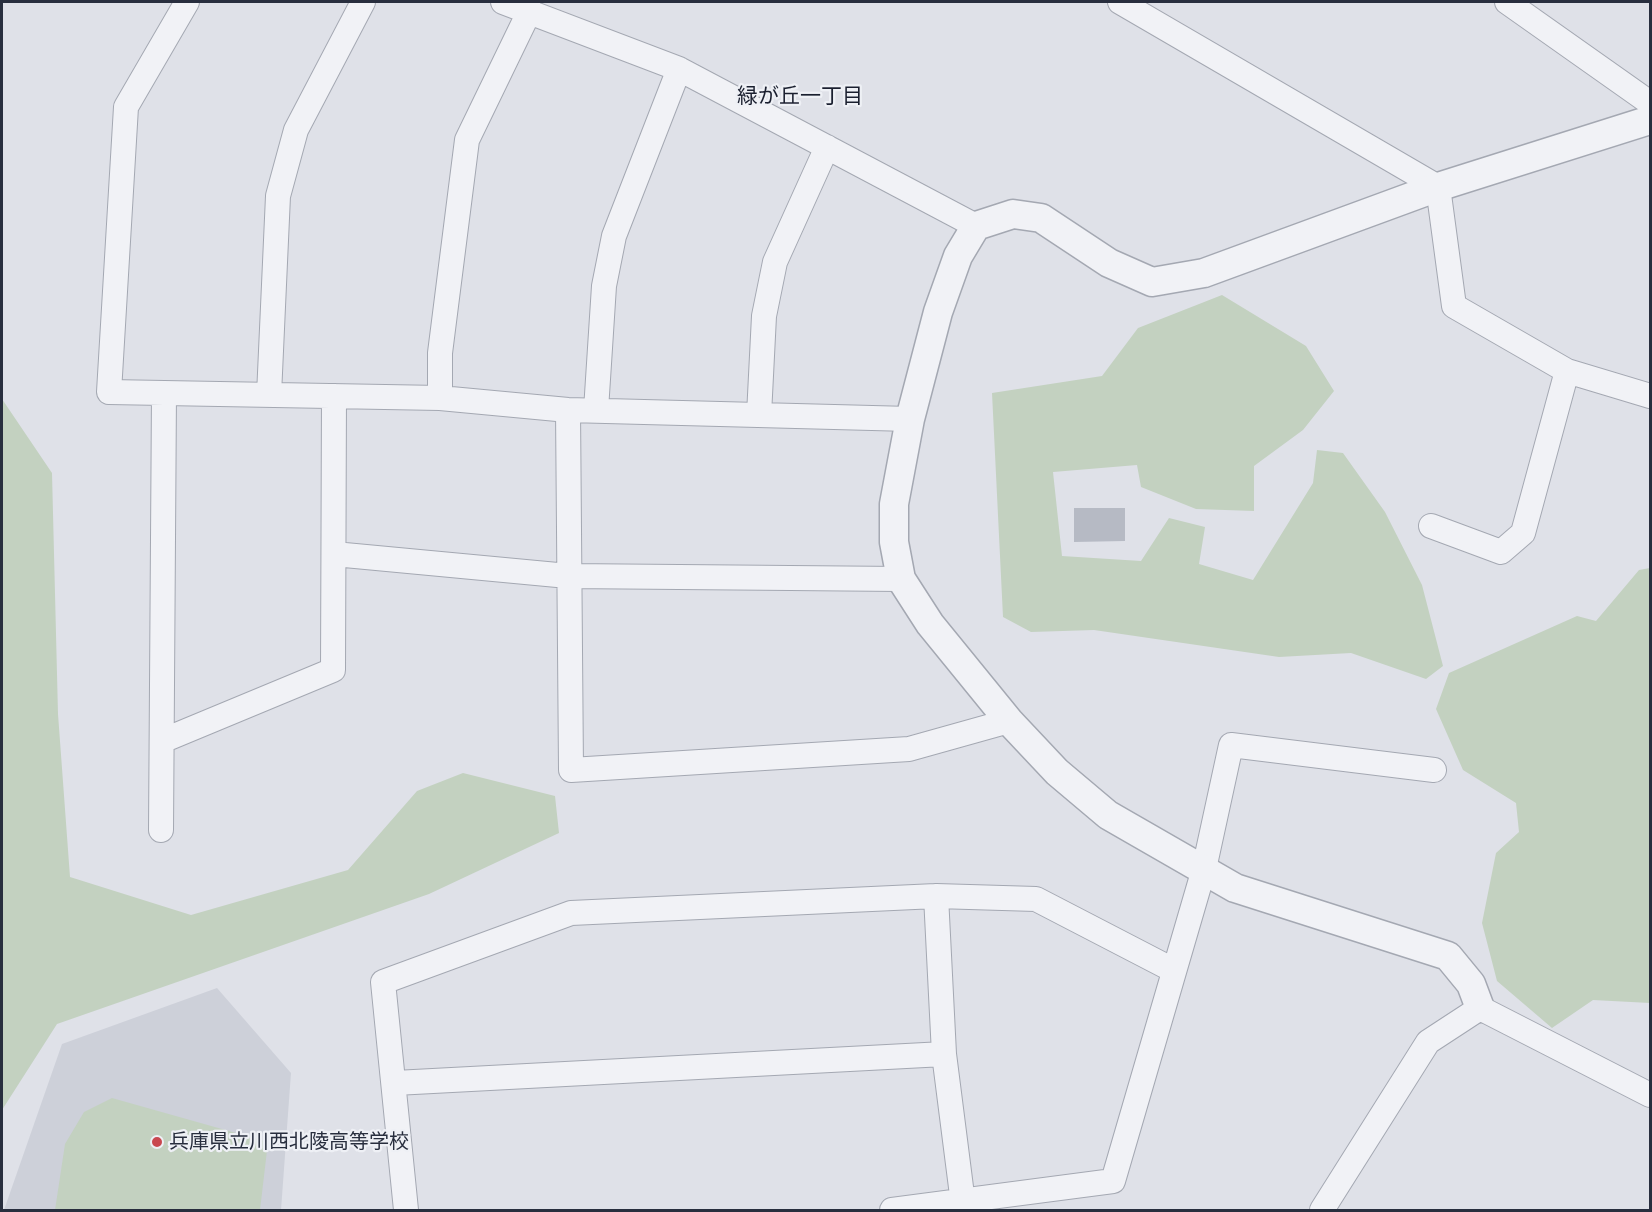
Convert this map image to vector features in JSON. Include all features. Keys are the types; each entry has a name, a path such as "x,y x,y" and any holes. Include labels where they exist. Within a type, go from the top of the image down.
{"street":[{"path":"187,2 126,107 110,392 440,398 568,410 910,418"},
{"path":"269,395 278,196 296,130 363,2"},
{"path":"503,2 530,10 679,69 976,226"},
{"path":"1120,2 1438,187"},
{"path":"1507,2 1650,103"},
{"path":"440,398 440,353 466,140 530,10"},
{"path":"596,410 604,286 614,236 679,69"},
{"path":"1650,120 1438,187 1204,273 1152,282 1109,263 1041,218 1013,214 976,226 958,256 938,312 910,418 894,504 894,542 901,579 930,624 1009,721 1057,772 1108,815 1235,888 1448,956 1471,984 1480,1008 1650,1095"},
{"path":"759,415 764,316 775,262 827,147"},
{"path":"1438,187 1454,306 1567,371 1650,396"},
{"path":"1431,526 1501,552 1523,533 1567,371"},
{"path":"161,830 164,393"},
{"path":"162,741 333,670 334,396"},
{"path":"568,410 571,770 909,749 1009,721"},
{"path":"334,554 568,576 901,579"},
{"path":"892,1210 963,1203 1113,1181 1204,869 1231,745 1434,770"},
{"path":"406,1210 384,982 571,913 936,896 1036,899 1173,970"},
{"path":"936,896 944,1054 963,1203"},
{"path":"1322,1210 1428,1042 1480,1008"},
{"path":"395,1083 944,1054"}],"shaded area":[{"name":"兵庫県立川西北陵高等学校","path":"217,988 291,1073 281,1210 4,1210 62,1044"}],"green space":[{"path":"1222,295 1306,346 1334,391 1303,430 1254,466 1254,511 1196,509 1141,487 1137,465 1053,472 1062,556 1141,561 1169,518 1205,527 1199,564 1253,580 1313,483 1317,450 1343,453 1385,512 1422,585 1443,666 1426,679 1351,653 1279,657 1094,630 1031,632 1003,617 992,393 1102,376 1138,328"},
{"path":"2,399 52,473 58,714 70,877 191,915 348,870 417,791 463,773 555,796 559,833 429,894 57,1024 2,1110"},
{"path":"1650,568 1650,1003 1593,1000 1552,1028 1497,981 1482,923 1496,853 1519,832 1516,803 1463,770 1436,709 1449,673 1577,616 1596,621 1639,570"},
{"path":"112,1098 268,1142 260,1210 55,1210 65,1144 84,1112"}],"building":[{"path":"1074,508 1125,508 1125,541 1074,542"}],"place":[{"name":"兵庫県立川西北陵高等学校","path":"157,1142"}],"district":[{"name":"緑が丘一丁目","path":"800,96"}]}
